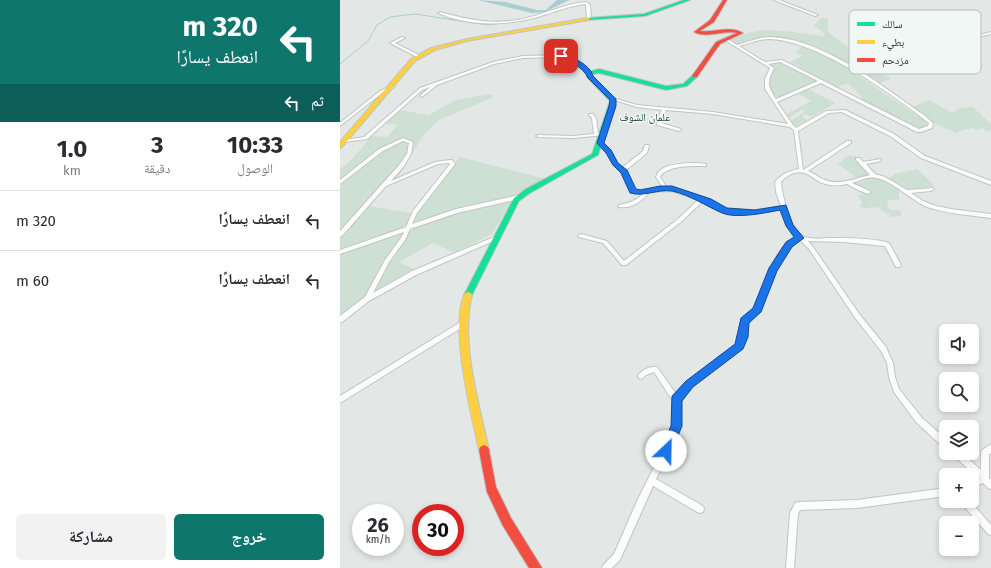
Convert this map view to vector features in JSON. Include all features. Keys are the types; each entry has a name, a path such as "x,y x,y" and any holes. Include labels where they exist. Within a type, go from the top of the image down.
{"street":[{"path":"342,144 418,56 433,49 455,43 588,19 645,14 688,0"},
{"path":"590,73 599,71 660,87 681,87 691,82 718,44 741,32 734,30 703,34 696,32 712,21 725,0"},
{"path":"776,0 816,15"},
{"path":"440,13 465,21 493,24 525,19 572,4 586,3 588,5 588,19"},
{"path":"981,35 991,33"},
{"path":"403,38 392,43 418,56"},
{"path":"736,46 774,38 814,48 849,67"},
{"path":"725,39 772,68 767,79 767,89 796,130 804,170 827,184 849,183 874,176 881,178 929,205 991,216"},
{"path":"342,144 365,138 416,92 493,63 541,55 569,58 590,73 590,77 613,99 632,105 713,113 792,126"},
{"path":"765,63 782,61 919,130 930,127 930,123 926,119 859,74"},
{"path":"776,101 821,81"},
{"path":"422,96 438,83"},
{"path":"340,125 381,92 392,87"},
{"path":"340,252 466,208 519,197 589,159 596,153 600,143 600,134 613,99"},
{"path":"664,109 659,120 659,124 679,130"},
{"path":"796,130 828,112 842,111 892,135 923,156 991,183"},
{"path":"591,115 594,118 600,134"},
{"path":"538,136 573,138 600,134"},
{"path":"340,182 400,139 408,139 412,144 409,154 402,165 340,235"},
{"path":"849,142 804,170 788,174 778,182 783,207 790,226 811,248 858,317 884,349 890,363 896,390 919,420 939,438"},
{"path":"600,143 609,152 615,164 623,170 632,191 637,193 665,188 678,190 725,211 755,212 783,207"},
{"path":"623,170 645,152 647,146"},
{"path":"858,159 874,176"},
{"path":"864,164 879,160"},
{"path":"368,300 387,260 403,238 421,203 452,167 452,162 446,161 437,163 385,185"},
{"path":"665,188 658,177 661,171 669,167 704,165"},
{"path":"849,183 868,192"},
{"path":"906,192 930,189"},
{"path":"621,206 632,204 644,196 647,192"},
{"path":"519,197 510,209 465,301 464,323 466,359 491,488 502,512 536,568"},
{"path":"581,236 605,242 624,264 680,220 701,200"},
{"path":"340,320 368,300 414,273 496,238"},
{"path":"676,399 689,384 739,346 743,337 745,321 757,310 772,270 789,245 800,238 808,240 843,240 887,244 898,265"},
{"path":"340,400 464,323"},
{"path":"606,568 617,557 675,430 676,399 655,369 643,373 641,376"},
{"path":"985,478 986,453 988,449 991,448"},
{"path":"965,460 991,485"},
{"path":"979,481 985,478"},
{"path":"653,481 700,509"},
{"path":"790,568 793,520 796,507 857,504 939,493"},
{"path":"971,508 991,531"}],"green space":[{"path":"821,18 828,19 828,32 849,48 849,67 813,47 786,38 764,38 737,45 731,40 742,35 765,30 788,31 824,36 824,33 814,25"},
{"path":"803,46 829,56 849,69 849,74 856,74 927,122 926,127 921,129 913,126 860,99 862,97 848,83 837,87 790,62 802,56 795,52"},
{"path":"780,61 816,81 779,98 774,96 770,90 770,82 774,69 770,64"},
{"path":"861,74 884,74 891,79 877,84"},
{"path":"808,89 835,103 812,117 806,114 802,117 807,120 801,126 791,125 789,122 804,112 802,110 787,118 785,115 811,101 797,93"},
{"path":"490,94 494,97 439,120 422,137 400,174 380,187 363,205 412,213 404,230 455,213 510,201 511,202 492,234 454,253 433,243 399,262 416,270 340,316 340,169 349,162 372,136 387,137 398,125 386,124 399,110 428,115 456,100"},
{"path":"929,100 953,113 960,108 973,107 991,124 991,129 989,132 982,128 977,130 969,127 970,130 966,129 956,133 937,125 912,107"},
{"path":"847,156 856,156 855,160 867,171 867,175 857,178 838,164"},
{"path":"460,157 546,179 508,198 465,206 417,222 414,221 423,203"},
{"path":"917,169 935,186 903,190 888,180 895,174"},
{"path":"872,178 882,180 899,190 899,200 887,200 889,209 901,211 901,216 892,217 877,207 859,207 862,203 858,195 866,193 855,184"}],"water":[{"path":"477,0 505,2 537,10 546,10 557,0 569,0 545,12 532,13"}],"waterway":[{"path":"340,64 368,41 377,25 390,17 415,14 487,25 524,21"}],"traffic: fast":[{"path":"587,19 645,15 688,0"},
{"path":"468,295 516,200 528,191 595,155 613,101 590,77 590,73 599,71 666,88 685,85 695,76"}],"traffic: slow":[{"path":"340,146 413,60 433,49 467,40 587,19"},
{"path":"468,295 464,308 465,348 472,394 484,450"}],"traffic: jam":[{"path":"695,76 718,43 741,33 736,31 707,33 696,32 712,21 725,0"},
{"path":"484,450 491,488 507,522 536,568"}],"district":[{"name":"علمان الشوف","path":"645,117"}],"route":[{"path":"561,56 575,61 590,73 590,77 613,99 613,106 600,143 609,152 615,164 623,170 632,191 640,193 655,189 668,188 678,190 701,200 708,201 725,211 734,212 765,211 783,207 790,226 800,238 796,239 789,245 780,256 772,270 756,312 748,316 745,321 742,341 737,350 689,384 676,399 676,426 666,451"}]}
